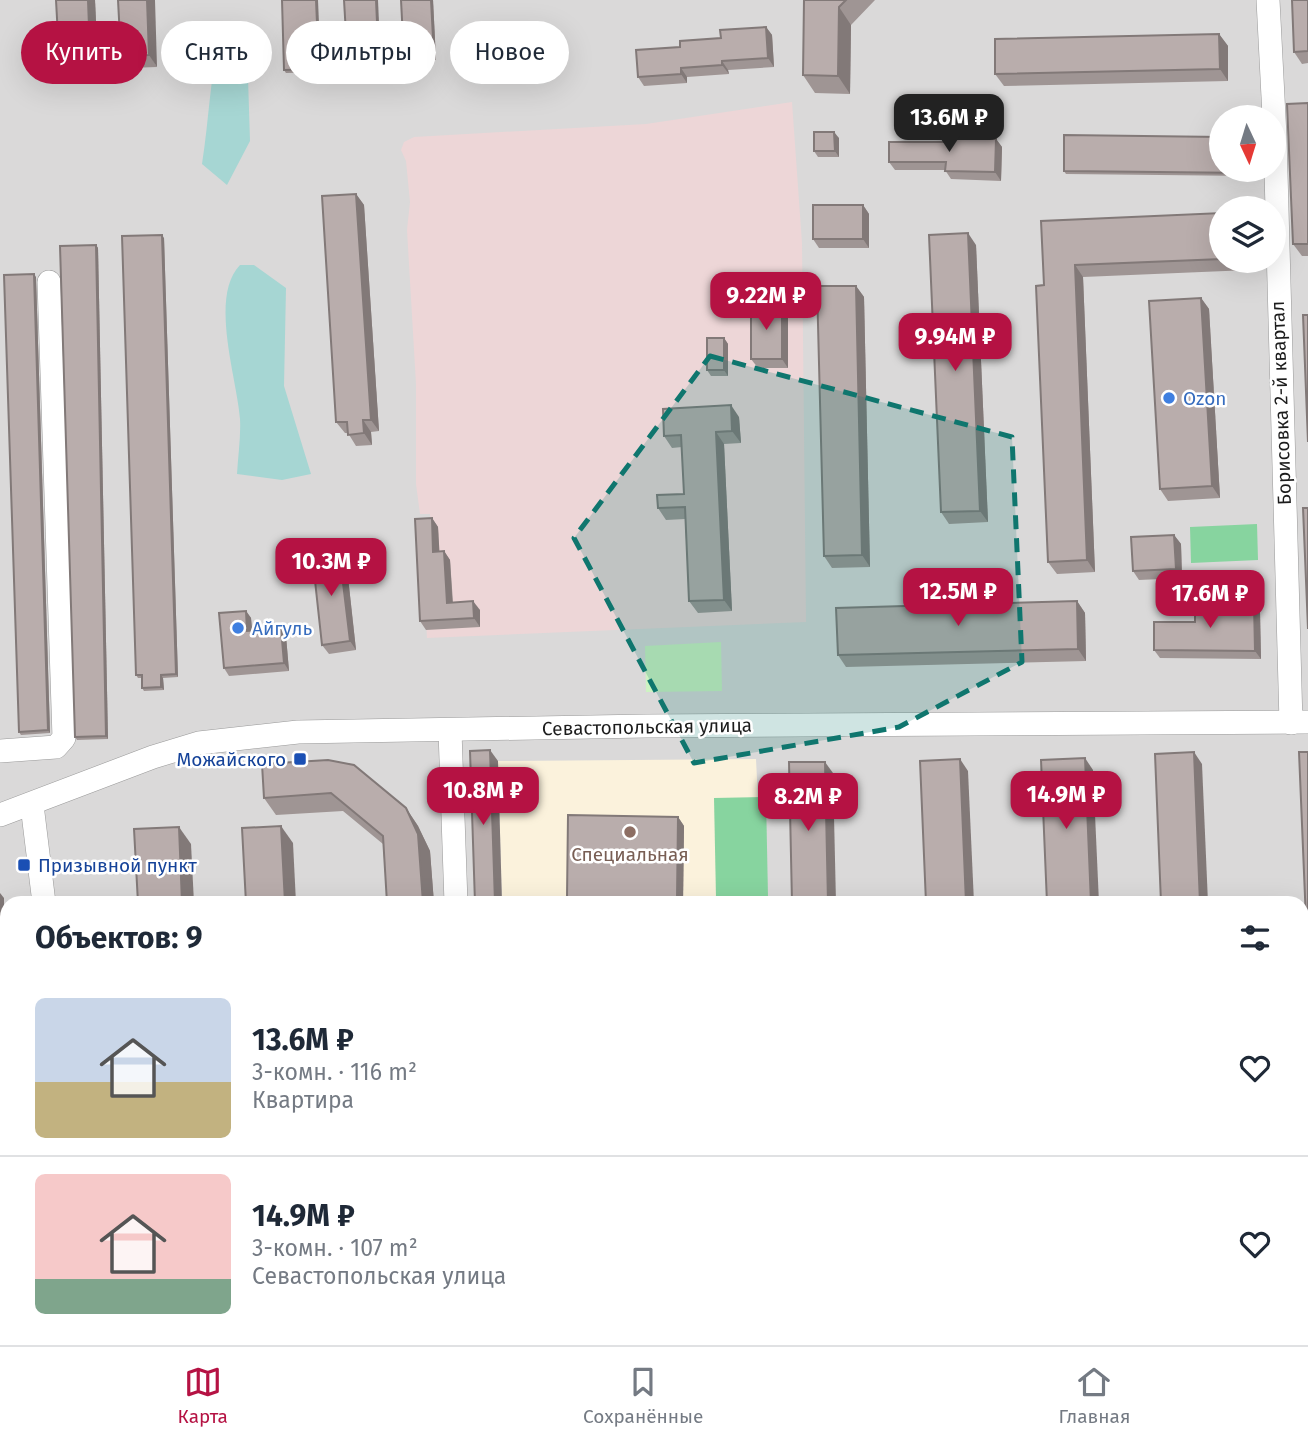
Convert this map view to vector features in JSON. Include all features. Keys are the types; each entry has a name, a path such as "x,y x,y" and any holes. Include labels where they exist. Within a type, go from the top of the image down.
{"street":[{"name":"Борисовка 2-й квартал","path":"1268,0 1300,722"},
{"path":"0,751 56,747 64,738 49,282"},
{"name":"Севастопольская улица","path":"0,815 153,757 231,737 298,732 646,726 1300,722"},
{"path":"450,731 456,896"},
{"path":"32,805 43,896"}],"highlighted area":[{"path":"710,356 1012,437 1022,662 899,727 694,763 574,538"}],"shaded area":[{"path":"0,0 1308,0 1308,896 0,896"},
{"path":"792,102 802,243 806,622 427,638 421,528 431,527 430,514 420,514 416,484 416,384 407,230 410,202 406,161 401,150 404,142 414,137 646,124"},
{"name":"Специальная","path":"756,759 763,896 502,896 498,761"}],"green space":[{"path":"1257,524 1258,560 1191,563 1190,527"},
{"path":"721,642 722,691 646,692 645,646"},
{"path":"766,797 768,896 716,896 714,798"}],"water":[{"path":"212,84 248,84 250,141 227,185 202,164"},
{"path":"240,265 254,265 286,288 284,386 311,474 282,480 237,474 240,419 227,339 226,297 231,279"}],"building":[{"path":"56,0 88,0 89,21 57,21"},
{"path":"118,0 147,0 149,55 147,21 119,21"},
{"path":"282,0 316,0 317,21 286,21 284,70"},
{"path":"344,0 376,0 377,21 345,21"},
{"path":"401,0 431,0 432,21 402,21"},
{"path":"804,0 846,0 839,7 838,76 803,75"},
{"path":"1292,0 1308,0 1308,51 1294,52"},
{"path":"766,27 768,58 722,61 722,65 681,68 681,74 638,77 636,50 680,47 680,41 721,38 720,30"},
{"path":"1219,34 1220,69 995,74 995,39"},
{"path":"1308,103 1308,244 1293,244 1287,104"},
{"path":"814,132 834,132 835,151 814,151"},
{"path":"1064,135 1209,137 1209,173 1064,171"},
{"path":"946,137 996,139 995,172 945,171 946,162 889,162 889,142 946,142"},
{"path":"356,194 371,420 363,420 364,433 348,435 347,422 336,422 322,196"},
{"path":"813,205 863,205 863,239 813,239"},
{"path":"1209,214 1209,260 1075,265 1087,560 1048,562 1036,286 1044,285 1041,221"},
{"path":"968,233 980,511 941,512 929,235"},
{"path":"162,235 176,674 161,675 161,687 142,688 142,675 136,675 122,236"},
{"path":"96,245 106,736 75,737 60,246"},
{"path":"34,274 48,730 19,732 4,275"},
{"path":"817,286 856,286 862,555 824,556"},
{"path":"1201,298 1212,486 1160,489 1149,301"},
{"path":"751,304 782,304 782,359 751,359"},
{"path":"1303,315 1308,315 1308,442"},
{"path":"707,338 724,338 724,370 707,370"},
{"path":"731,405 732,431 716,432 724,600 689,601 685,507 658,508 657,495 684,494 681,435 664,436 663,409"},
{"path":"1303,508 1308,508 1308,629"},
{"path":"432,518 433,552 444,551 447,603 473,601 474,618 420,621 415,519"},
{"path":"1174,535 1176,569 1133,571 1131,537"},
{"path":"339,550 350,641 322,645 312,553"},
{"path":"1077,601 1078,649 838,655 836,608"},
{"path":"1254,603 1255,651 1154,650 1154,622 1195,622 1195,604"},
{"path":"246,611 247,631 281,628 284,663 224,668 219,613"},
{"path":"490,750 495,896 475,896 470,751"},
{"path":"1194,752 1200,896 1161,896 1155,754"},
{"path":"1299,752 1308,752 1308,896 1305,896"},
{"path":"1085,758 1091,896 1047,896 1041,760"},
{"path":"960,759 966,896 926,896 920,761"},
{"path":"328,760 354,765 406,808 418,834 422,896 387,896 383,836 331,793 264,798 262,764"},
{"path":"789,762 825,762 828,896 792,896"},
{"path":"568,815 678,817 677,896 567,896"},
{"path":"281,826 285,896 246,896 242,828"},
{"path":"179,827 182,896 138,896 134,829"}],"place":[{"name":"Ozon","path":"1169,398"},
{"name":"Айгуль","path":"238,628"},
{"name":"Можайского","path":"300,759"},
{"name":"Специальная","path":"630,832"},
{"name":"Призывной пункт","path":"24,865"}]}
